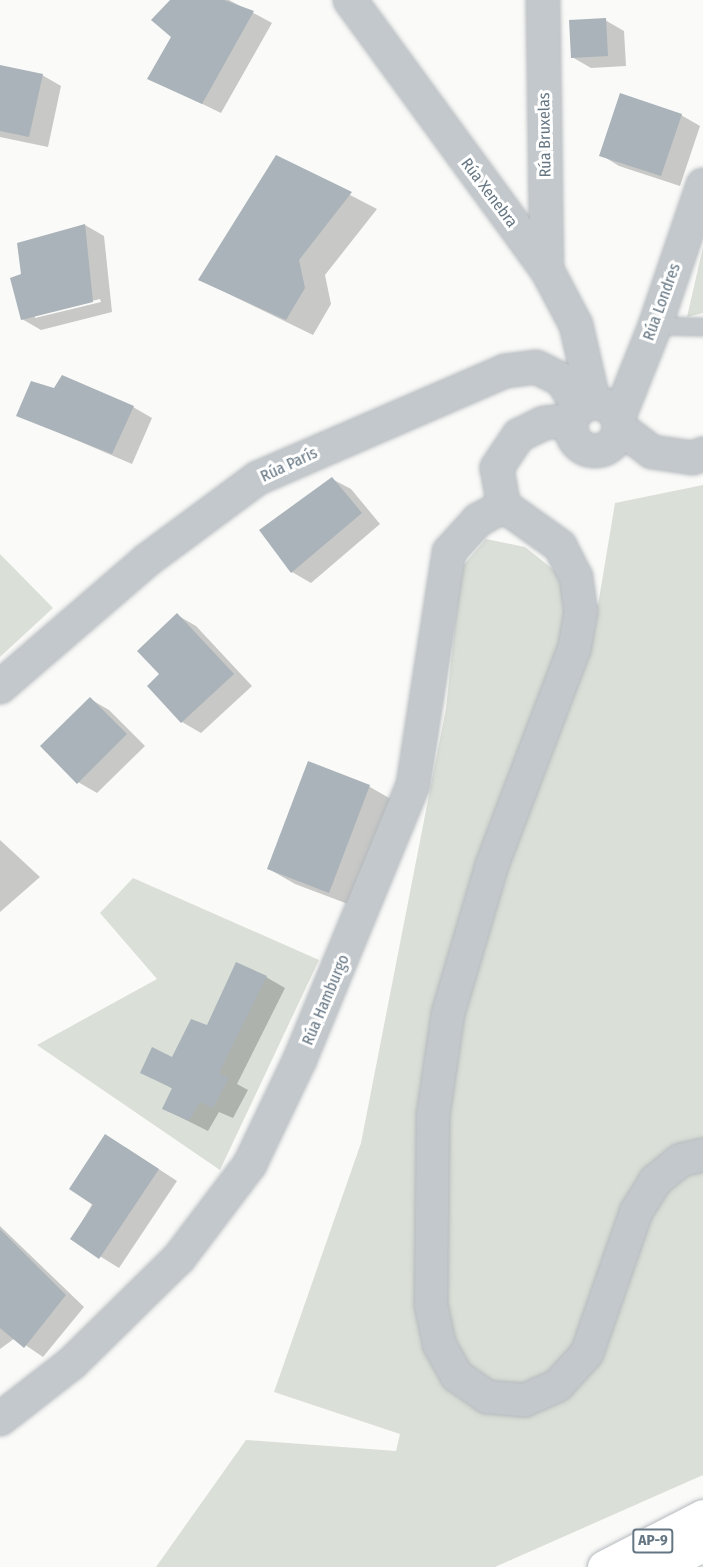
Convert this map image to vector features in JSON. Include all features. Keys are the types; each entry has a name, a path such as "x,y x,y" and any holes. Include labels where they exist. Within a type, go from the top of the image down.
{"highway":[{"name":"AP-9","path":"604,1567 703,1516"},
{"path":"658,1567 703,1545"}],"street":[{"name":"Rúa Xenebra","path":"350,0 547,270 576,325 596,415"},
{"name":"Rúa Bruxelas","path":"543,0 547,270"},
{"name":"Rúa Londres","path":"596,415 655,326 703,184"},
{"name":"Rúa París","path":"0,687 147,560 258,478 505,371 536,367 561,378 596,415"},
{"path":"703,454 693,458 652,452 596,415 544,423 519,435 497,468 504,506 560,546 576,577 581,611 574,649 492,865 448,1014 433,1116 431,1305 439,1344 457,1376 487,1397 525,1400 558,1384 587,1353 636,1212 655,1181 681,1160 703,1155"},
{"name":"Rúa Hamburgo","path":"0,1419 72,1363 179,1258 250,1164 300,1059 413,785 433,634 449,552 478,520 504,506"}],"lane":[{"path":"655,326 703,327"}],"shaded area":[{"path":"703,247 703,313 687,317"},
{"path":"703,485 703,1475 495,1567 156,1567 246,1440 396,1451 400,1434 274,1392 361,1143 446,708 461,568 486,539 525,547 598,605 615,503"},
{"path":"0,554 53,608 0,657"},
{"path":"133,878 319,960 220,1170 37,1045 157,979 100,913"}],"building":[{"path":"170,0 224,0 254,11 202,104 147,79 171,37 151,20"},
{"path":"606,18 608,56 571,58 569,20"},
{"path":"0,65 43,74 29,137 0,131"},
{"path":"620,93 682,114 661,176 599,156"},
{"path":"276,155 352,192 299,260 305,288 286,320 198,280"},
{"path":"85,224 93,302 21,320 10,278 21,274 17,243"},
{"path":"62,375 134,406 112,454 16,416 31,381 54,388"},
{"path":"332,477 362,513 291,573 259,530"},
{"path":"177,613 234,674 181,723 147,686 159,674 137,651"},
{"path":"90,697 127,734 77,784 40,746"},
{"path":"308,761 370,785 329,893 267,869"},
{"path":"236,962 267,976 219,1073 229,1078 213,1108 200,1102 189,1121 162,1109 172,1088 140,1073 152,1047 172,1057 191,1019 207,1025"},
{"path":"105,1134 159,1169 99,1259 70,1239 93,1205 69,1189"},
{"path":"0,1229 66,1295 24,1348 0,1328"}]}
